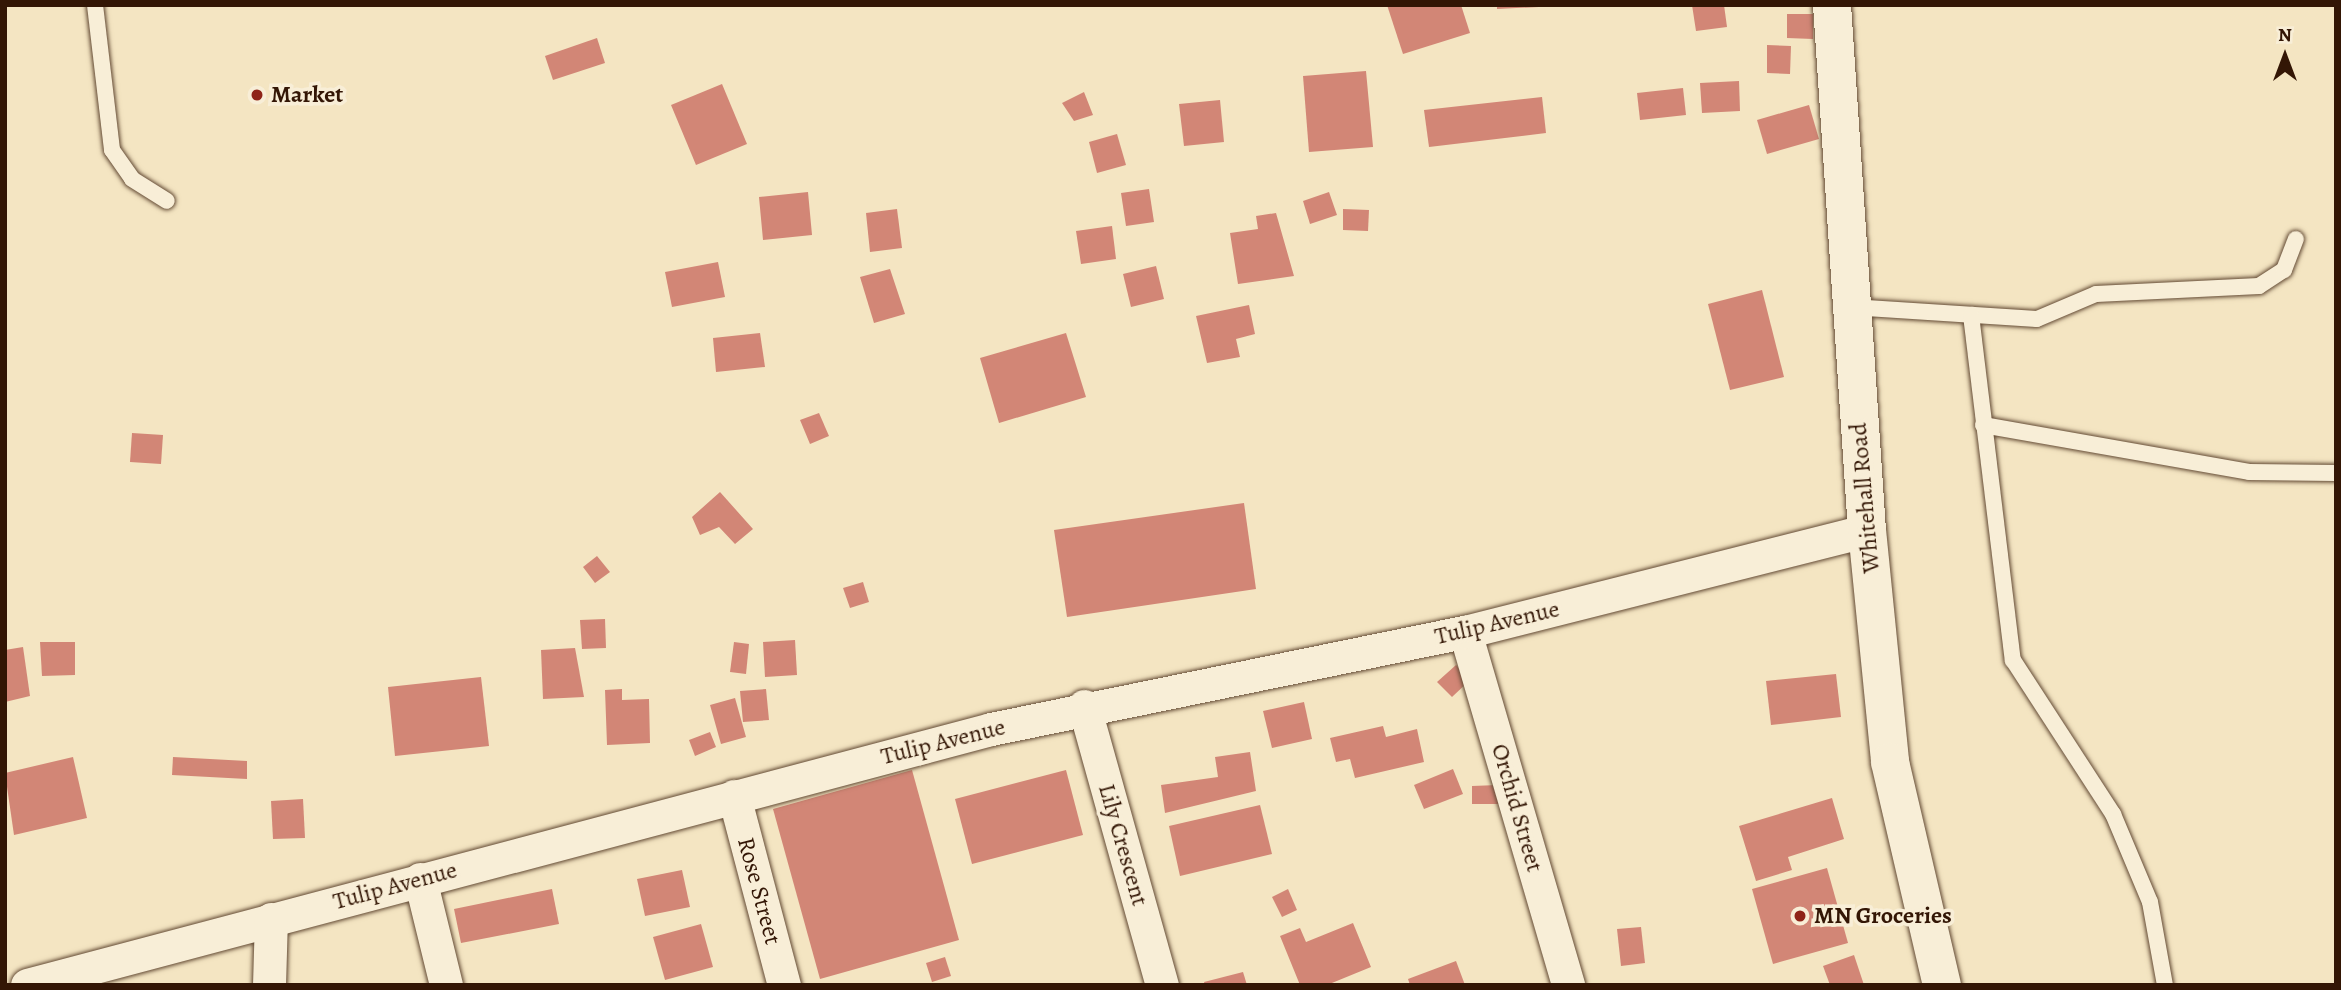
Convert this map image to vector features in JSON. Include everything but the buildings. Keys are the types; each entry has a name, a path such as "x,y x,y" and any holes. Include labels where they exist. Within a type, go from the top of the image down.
{"main road":[{"name":"Whitehall Road","path":"1832,5 1867,530 1890,762 1942,985"}],"street":[{"name":"Tulip Avenue","path":"27,985 734,796 1084,706 1465,632 1867,530"},
{"name":"Orchid Street","path":"1465,632 1568,985"},
{"name":"Lily Crescent","path":"1084,706 1162,985"},
{"name":"Rose Street","path":"734,796 784,985"},
{"path":"420,879 446,985"},
{"path":"269,985 271,919"}],"lane":[{"path":"95,5 112,150 132,179 167,201"},
{"path":"1851,307 2037,319 2096,295 2259,286 2284,270 2296,239"},
{"path":"1971,315 2013,660 2113,814 2150,902 2165,985"},
{"path":"1983,425 2249,472 2336,473"}],"place":[{"name":"Market","path":"257,95"},
{"name":"MN Groceries","path":"1800,916"}]}
